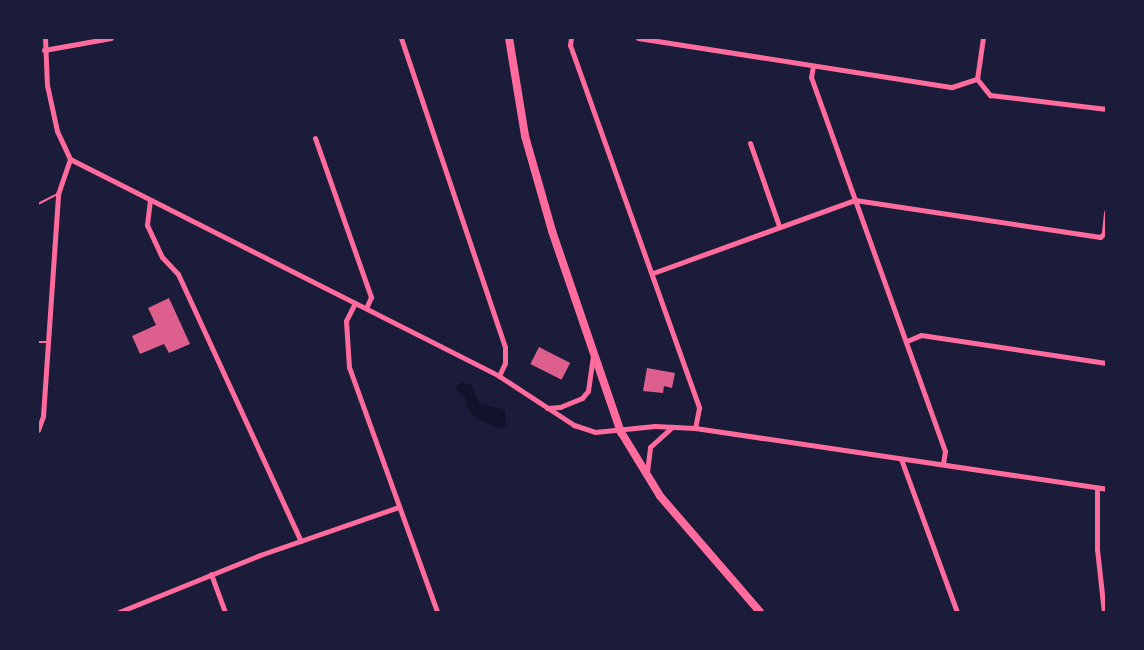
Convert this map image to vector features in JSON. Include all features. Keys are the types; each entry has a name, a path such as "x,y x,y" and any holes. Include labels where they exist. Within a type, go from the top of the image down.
{"main road":[{"path":"509,38 532,159 594,355 621,432 646,476 760,612"}],"street":[{"path":"45,38 44,50 57,131 70,159 499,376 546,408 595,432 672,427 695,428 1107,489"},
{"path":"44,50 111,38"},
{"path":"400,38 505,347 505,363 499,376"},
{"path":"571,38 570,45 653,273 699,408 695,428"},
{"path":"638,38 952,87 977,79"},
{"path":"982,38 977,79 990,95 1107,109"},
{"path":"813,66 811,77 945,451 943,464"},
{"path":"315,138 371,297 366,308"},
{"path":"750,143 779,226"},
{"path":"38,430 43,416 58,194 70,159"},
{"path":"150,200 147,225 162,256 178,274 301,541"},
{"path":"653,273 855,200 1100,237 1105,232 1107,213"},
{"path":"355,303 346,321 349,367 437,612"},
{"path":"907,340 921,335 1107,363"},
{"path":"546,408 560,407 582,398 588,391 594,355"},
{"path":"646,476 650,447 672,427"},
{"path":"901,459 957,612"},
{"path":"1097,488 1097,549 1104,612"},
{"path":"119,612 211,574 399,507"},
{"path":"211,574 225,612"}],"lane":[{"path":"38,204 58,194"},
{"path":"38,342 49,342"}],"shaded area":[{"path":"462,382 471,385 480,404 505,410 506,426 498,428 477,419 467,408 466,399 455,388"}],"building":[{"path":"169,298 190,344 169,353 164,344 140,354 132,336 156,325 148,308"},
{"path":"539,347 570,363 562,380 530,364"},
{"path":"647,368 675,373 672,388 664,386 663,393 643,391"}]}
